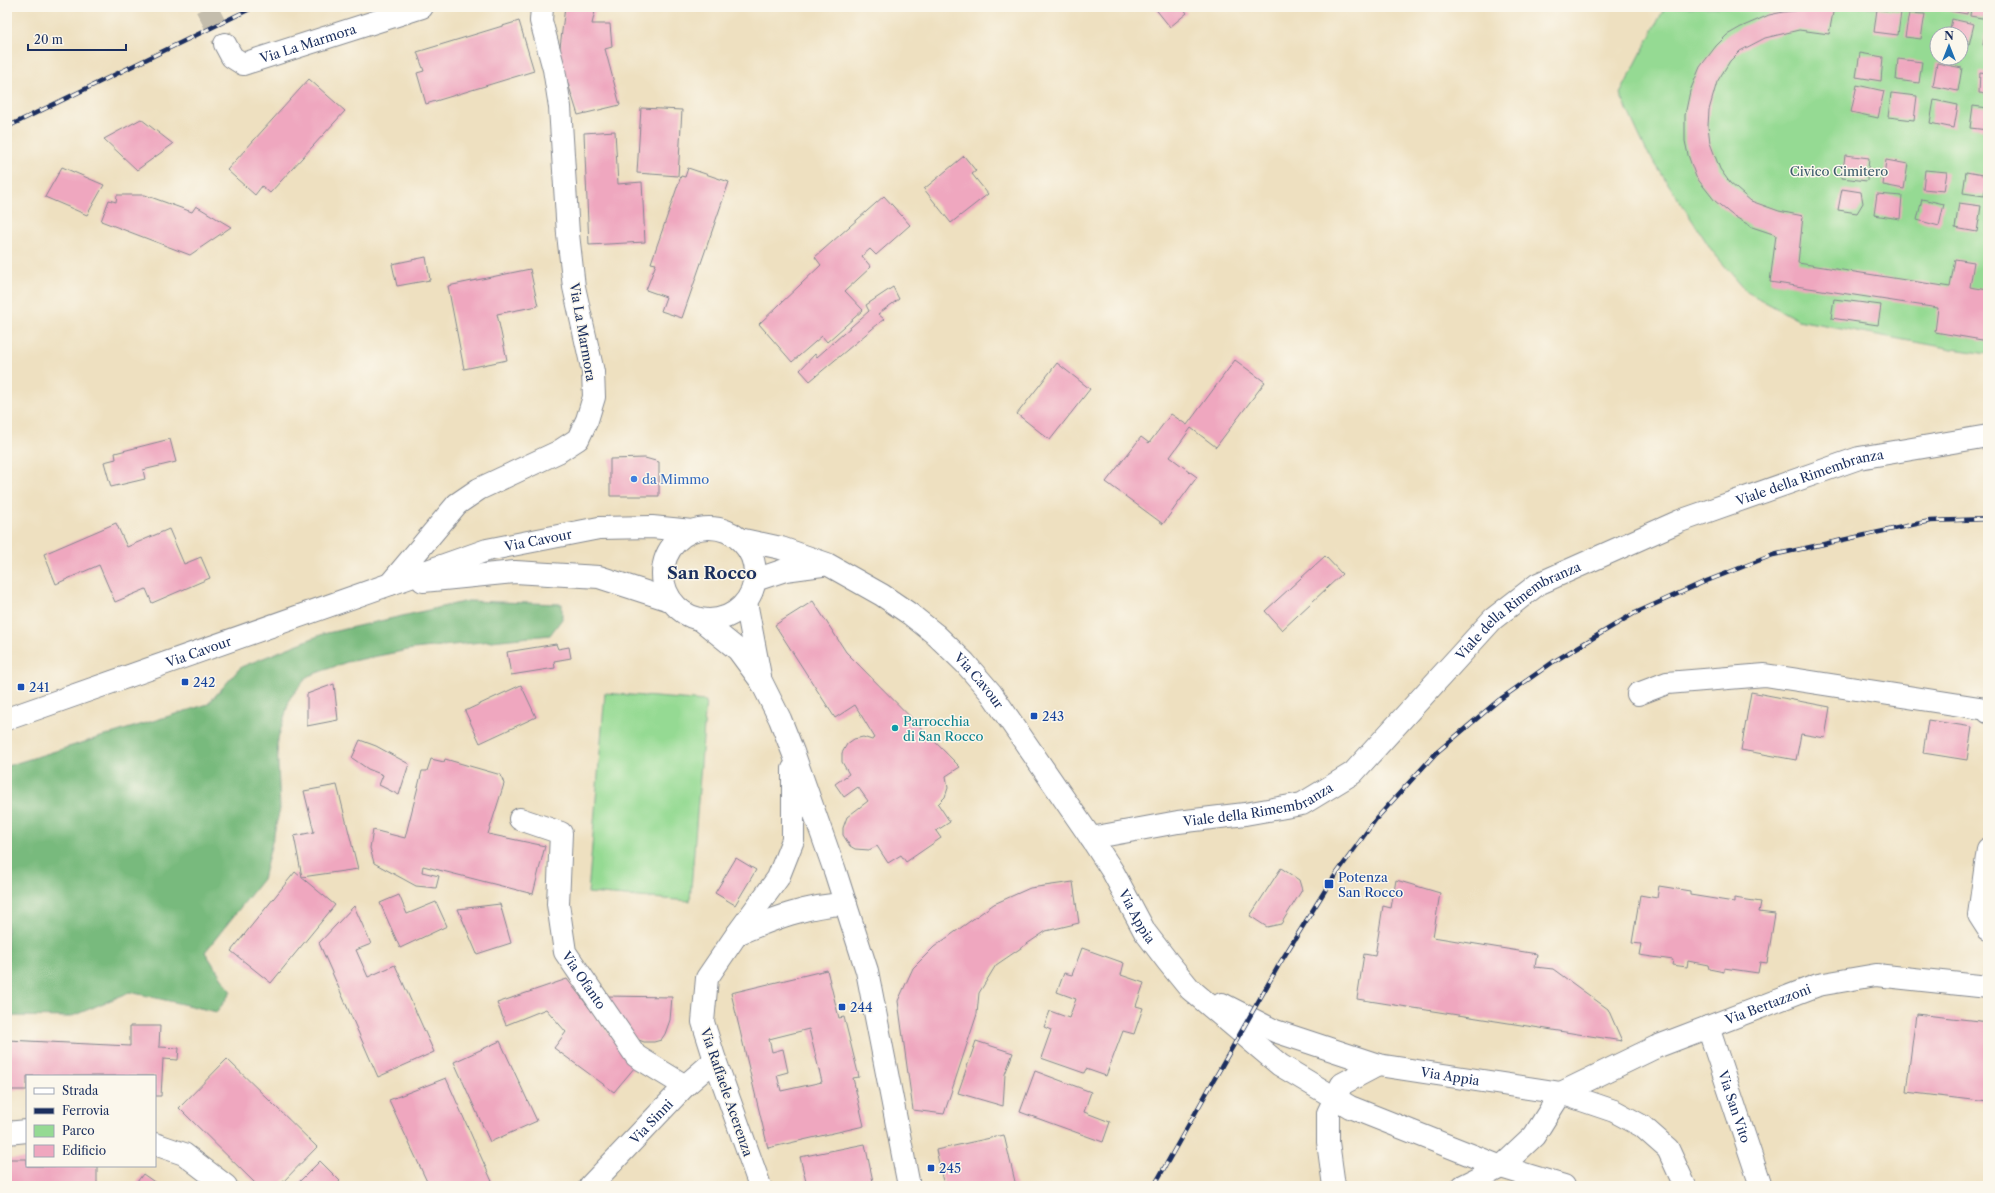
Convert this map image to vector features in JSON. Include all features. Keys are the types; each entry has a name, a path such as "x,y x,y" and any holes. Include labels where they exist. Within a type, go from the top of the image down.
{"street":[{"name":"Via La Marmora","path":"225,44 232,57 243,64 422,7"},
{"name":"Via La Marmora","path":"390,584 457,504 479,489 558,452 578,439 587,420 594,397 593,372 573,280 568,234 560,107 554,69 542,21 542,7"},
{"name":"Viale della Rimembranza","path":"1091,838 1178,822 1246,814 1302,804 1353,773 1493,619 1538,584 1680,521 1859,458 1988,436"},
{"name":"Via Cavour","path":"7,719 487,550 599,528 652,527 692,531 709,528 725,531 739,539 781,548 827,564 882,595 910,614 935,634 965,663 991,693 1091,838"},
{"name":"Via Cavour","path":"692,531 675,542 665,560 663,580 670,600 683,613 701,620 738,650 761,681 780,719 846,904 867,971 909,1186"},
{"name":"Via Cavour","path":"701,620 718,620 734,614 746,602 752,592 755,580 752,558 739,539"},
{"path":"755,580 785,570 827,564"},
{"name":"Via Cavour","path":"390,584 515,572 599,577 670,600"},
{"name":"Via Cavour","path":"746,602 761,681"},
{"path":"1638,694 1667,683 1765,675 1926,699 1986,709 1988,712"},
{"name":"Via Raffaele Acerenza","path":"760,1186 703,1022 707,978 778,878 793,840 793,752"},
{"name":"Via Ofanto","path":"520,818 561,833 558,904 565,952 636,1056 685,1086"},
{"name":"Via Appia","path":"1091,838 1113,872 1123,894 1145,932 1190,989 1280,1065 1334,1099 1350,1107 1501,1167 1564,1186"},
{"path":"1988,849 1979,915 1988,928"},
{"path":"737,934 788,913 824,905 846,904"},
{"name":"Via Bertazzoni","path":"1560,1093 1656,1047 1818,985 1876,975 1988,987"},
{"name":"Via Appia","path":"1190,989 1275,1031 1378,1065 1560,1093 1614,1111 1642,1126 1668,1149 1685,1186"},
{"name":"Via San Vito","path":"1708,1027 1761,1186"},
{"name":"Via Sinni","path":"590,1186 685,1086 715,1060"},
{"path":"1334,1186 1328,1142 1328,1113 1342,1084 1378,1065"},
{"path":"1462,1186 1501,1167 1534,1136 1560,1093"},
{"path":"7,1133 26,1131"},
{"path":"156,1144 184,1154 226,1186"}],"green space":[{"name":"Civico Cimitero","path":"1665,7 1988,7 1988,354 1952,349 1798,320 1747,292 1713,252 1646,150 1620,94"},
{"path":"468,601 562,604 562,619 550,635 413,649 347,662 308,676 290,698 277,742 280,809 263,879 205,952 231,992 217,1012 130,992 70,1017 7,1016 7,766 208,704 241,667 323,634"},
{"path":"605,693 706,701 690,901 588,893"}],"building":[{"path":"565,7 596,7 592,24 610,24 612,47 605,49 620,105 578,115 559,55"},
{"path":"1154,7 1182,7 1187,13 1170,27"},
{"path":"1804,7 1834,7 1829,34 1799,30 1765,38 1740,51 1730,61 1717,82 1709,110 1708,126 1710,143 1720,169 1730,183 1751,201 1779,211 1803,216 1798,263 1950,287 1955,259 1974,262 1970,287 1988,290 1988,341 1935,332 1938,308 1770,282 1776,235 1752,227 1732,215 1715,201 1696,177 1688,155 1685,141 1685,115 1690,91 1700,67 1716,46 1727,35 1741,27 1769,15 1803,10"},
{"path":"1928,7 1968,7 1967,14"},
{"path":"1971,7 1988,7 1988,19 1970,16"},
{"path":"1877,9 1901,12 1898,35 1874,32"},
{"path":"1909,13 1925,14 1921,39 1905,37"},
{"path":"1952,19 1974,24 1969,45 1969,26 1951,26"},
{"path":"519,21 534,71 426,104 417,73 424,71 417,52"},
{"path":"1988,24 1988,46 1983,45"},
{"path":"1860,53 1883,57 1881,81 1856,77"},
{"path":"1898,59 1922,62 1919,83 1896,80"},
{"path":"1936,66 1952,66 1962,68 1958,91 1933,86"},
{"path":"1980,72 1988,73 1988,94 1979,93"},
{"path":"309,79 345,111 270,193 262,186 255,195 227,170"},
{"path":"1857,85 1884,91 1878,118 1851,112"},
{"path":"1891,93 1917,96 1914,120 1888,117"},
{"path":"1934,100 1958,105 1954,128 1930,123"},
{"path":"1973,106 1988,108 1988,130 1970,128"},
{"path":"641,108 682,110 678,176 637,173"},
{"path":"141,119 173,144 137,170 104,139"},
{"path":"615,131 618,184 642,182 645,242 589,245 584,133"},
{"path":"1845,155 1869,158 1867,181 1842,178"},
{"path":"964,156 976,171 972,174 988,194 951,223 924,189"},
{"path":"1886,160 1908,164 1904,189 1883,185"},
{"path":"62,167 104,185 87,215 45,197"},
{"path":"688,168 729,182 682,318 661,311 666,297 646,290 656,264 651,263 681,176 685,177"},
{"path":"1925,170 1947,172 1944,191 1923,189"},
{"path":"1966,172 1988,176 1984,196 1963,193"},
{"path":"1842,189 1861,192 1863,203 1857,213 1838,210"},
{"path":"1877,194 1902,196 1900,219 1874,215"},
{"path":"117,195 145,195 192,212 196,206 231,227 190,255 101,221 109,200 116,202"},
{"path":"884,196 910,225 876,255 870,249 862,256 871,267 845,291 863,310 827,342 822,336 792,362 759,324 821,265 815,257"},
{"path":"1922,199 1944,204 1939,226 1917,220"},
{"path":"1959,203 1981,206 1977,232 1955,228"},
{"path":"426,257 430,280 397,286 392,264"},
{"path":"530,269 538,306 497,314 507,360 464,369 448,286"},
{"path":"893,287 899,299 878,314 884,319 810,381 800,370 815,354 817,357 869,311 866,305"},
{"path":"1834,299 1881,305 1878,325 1831,318"},
{"path":"1235,360 1265,382 1216,447 1191,428 1170,457 1197,477 1163,524 1106,482 1141,437 1149,443 1171,414 1187,425"},
{"path":"1057,363 1090,389 1050,440 1017,414"},
{"path":"170,439 176,462 143,470 145,479 111,487 104,462 116,459 115,453"},
{"name":"da Mimmo","path":"645,458 659,462 659,496 610,496 610,459"},
{"path":"116,523 127,547 169,529 184,564 201,557 210,578 152,603 146,589 115,602 99,565 56,584 44,554"},
{"path":"1325,556 1342,574 1282,630 1265,611"},
{"name":"Parrocchia di San Rocco","path":"813,601 846,652 960,767 946,776 948,788 945,797 938,804 950,822 936,831 941,838 906,862 901,855 888,863 877,846 869,850 855,849 850,846 843,835 843,828 847,817 868,801 858,787 844,797 835,784 849,774 842,762 842,753 847,744 854,739 863,737 872,740 875,738 855,705 835,718 775,625"},
{"path":"556,644 558,649 569,647 571,658 554,661 555,668 511,675 507,652"},
{"path":"334,684 338,720 307,726 307,694"},
{"path":"521,685 536,717 480,743 465,711"},
{"path":"1751,692 1830,707 1825,738 1801,734 1796,760 1741,750"},
{"path":"1928,720 1972,727 1967,760 1923,753"},
{"path":"360,740 376,746 409,764 399,795 379,785 383,775 368,769 352,758"},
{"path":"431,759 444,762 445,759 501,775 504,784 488,834 545,846 533,894 423,866 422,872 439,876 436,888 416,886 374,863 370,848 373,830 405,838 422,771 427,771"},
{"path":"337,785 358,869 302,877 294,836 314,832 304,791"},
{"path":"736,858 756,870 735,905 715,893"},
{"path":"1281,868 1299,880 1302,890 1281,924 1267,927 1250,916"},
{"path":"295,872 335,905 271,983 231,951"},
{"path":"1396,880 1440,893 1433,937 1537,954 1535,967 1553,969 1608,1009 1622,1041 1357,999 1364,954 1375,956 1383,906 1391,908"},
{"path":"1073,882 1079,923 1046,931 996,965 979,993 977,1014 944,1114 913,1110 898,1001 913,968 934,947 994,904 1030,888"},
{"path":"1659,886 1690,891 1690,895 1734,902 1734,898 1761,902 1759,912 1775,914 1767,963 1760,962 1758,973 1724,968 1724,972 1709,969 1708,965 1688,961 1687,967 1672,965 1673,960 1639,955 1641,944 1632,943 1640,895 1657,898"},
{"path":"399,895 407,914 436,902 447,926 400,948 380,903"},
{"path":"500,904 511,943 477,954 458,909"},
{"path":"354,906 371,944 356,950 368,977 395,965 434,1052 378,1077 319,943"},
{"path":"1082,948 1124,963 1121,975 1144,983 1136,1006 1143,1008 1134,1034 1123,1031 1106,1076 1086,1069 1084,1073 1041,1058 1051,1030 1044,1027 1050,1011 1069,1018 1076,999 1057,992 1064,973 1072,975"},
{"path":"827,970 839,1018 844,1017 859,1077 853,1078 864,1126 768,1148 731,993","holes":["809,1029 822,1082 781,1091 777,1075 788,1072 783,1049 772,1052 769,1039"]},
{"path":"567,979 635,1067 614,1092 554,1048 566,1032 546,1009 506,1025 497,1003"},
{"path":"605,996 672,997 670,1020 661,1040 644,1042 634,1038"},
{"path":"1916,1014 1988,1022 1988,1102 1906,1092"},
{"path":"130,1026 160,1026 159,1047 179,1048 178,1060 163,1059 161,1096 156,1096 156,1075 26,1075 26,1090 7,1090 7,1040 130,1046"},
{"path":"500,1041 537,1121 490,1142 454,1062"},
{"path":"976,1041 1013,1053 1005,1074 1003,1106 958,1093"},
{"path":"227,1059 317,1147 279,1186 258,1186 179,1108"},
{"path":"1035,1071 1091,1092 1084,1112 1110,1122 1103,1142 1020,1112"},
{"path":"446,1078 494,1186 429,1186 389,1100"},
{"path":"1004,1135 1016,1186 944,1186 936,1150"},
{"path":"865,1144 874,1186 807,1186 800,1157"},
{"path":"7,1159 26,1159 26,1167 97,1167 97,1186 7,1186"},
{"path":"320,1161 340,1181 335,1186 295,1186"},
{"path":"143,1174 160,1186 134,1186"}],"tunnel":[{"path":"206,7 225,44"}],"railway":[{"path":"7,127 254,7"},
{"path":"1154,1186 1280,963 1329,884 1376,819 1436,753 1499,700 1553,662 1633,614 1704,582 1773,555 1930,521 1988,519"}],"place":[{"name":"da Mimmo","path":"634,479"},
{"name":"242","path":"185,682"},
{"name":"241","path":"21,687"},
{"name":"243","path":"1034,716"},
{"name":"Parrocchia di San Rocco","path":"895,728"},
{"name":"Potenza San Rocco","path":"1329,884"},
{"name":"244","path":"842,1007"},
{"name":"245","path":"931,1168"}],"district":[{"name":"San Rocco","path":"712,573"}]}
